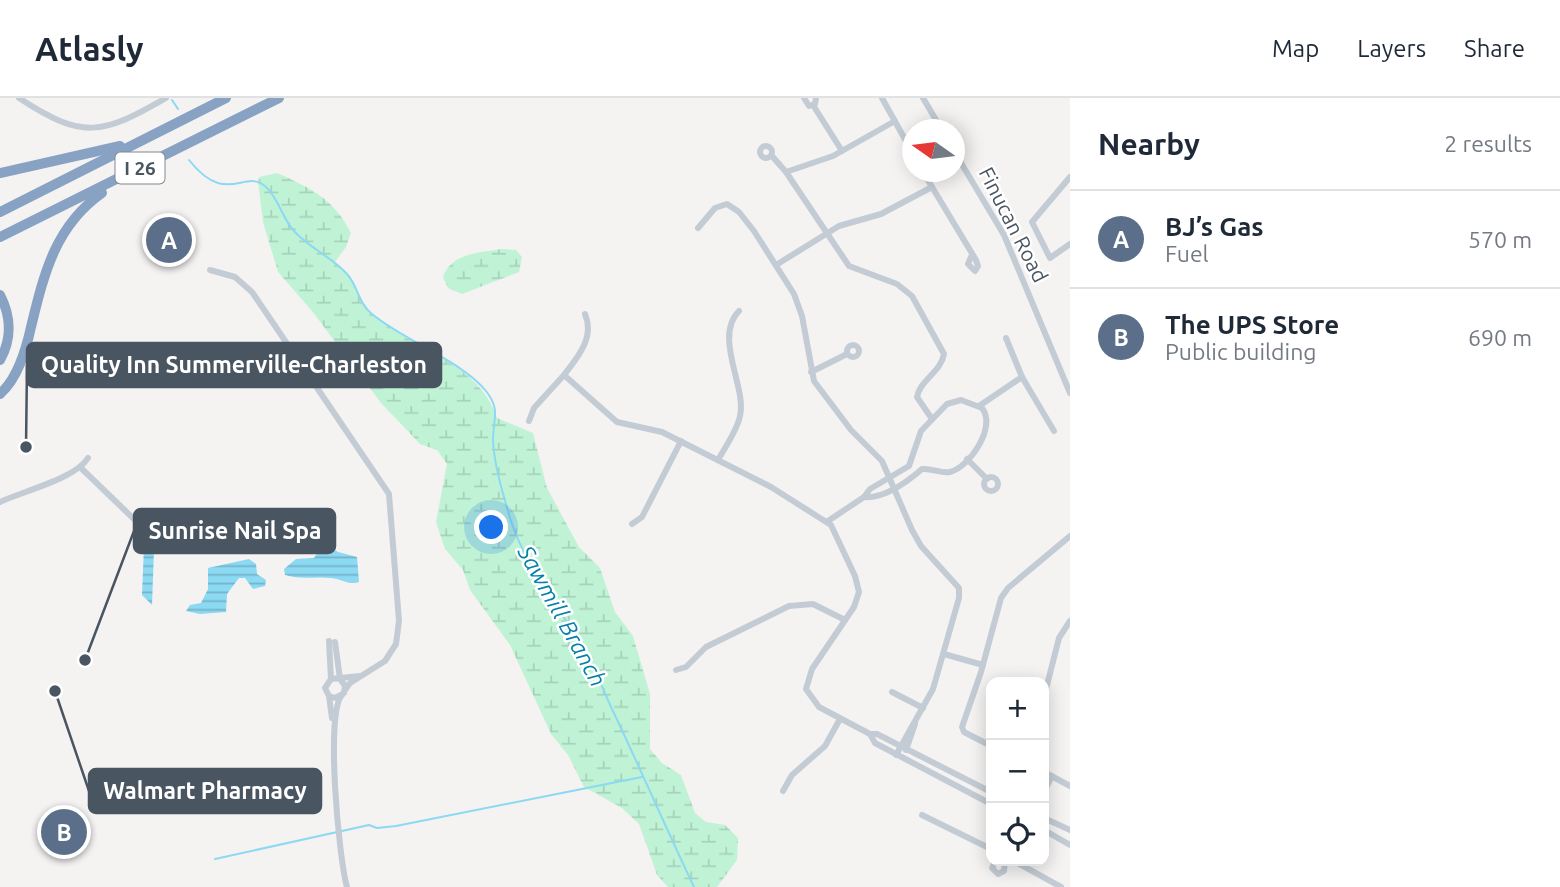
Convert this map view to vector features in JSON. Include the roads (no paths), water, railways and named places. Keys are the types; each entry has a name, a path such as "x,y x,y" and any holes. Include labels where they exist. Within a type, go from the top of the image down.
{"highway":[{"name":"I 26","path":"0,212 226,98"},
{"name":"I 26","path":"0,237 279,98"},
{"path":"0,173 72,159 143,140"},
{"path":"0,392 18,368 51,253 63,232 92,201 135,171"},
{"path":"0,295 9,319 9,335 0,360"}],"street":[{"path":"19,98 65,124 83,128 119,124 166,98"},
{"path":"804,98 805,104 814,102 842,150"},
{"path":"882,98 902,134"},
{"path":"923,98 935,119"},
{"path":"786,172 842,150 895,121"},
{"path":"772,156 786,172 849,266 897,284 912,296 944,354 941,365 918,391 917,397 932,419"},
{"name":"Finucan Road","path":"965,170 1004,236 1070,393"},
{"path":"1070,177 1032,222 1049,258 1070,244"},
{"path":"929,182 971,257"},
{"path":"776,265 826,233 881,214 932,187"},
{"path":"698,228 715,208 732,205 754,231 794,294 802,316 814,381 839,415 882,461 921,545 959,588 960,598 944,654 923,708 899,757"},
{"path":"210,270 235,277 253,292 389,494 398,634 391,654 350,683 339,697 334,727 333,754 346,887"},
{"path":"718,460 741,413 730,338 732,320 739,310"},
{"path":"529,421 534,408 564,375 586,341 589,323 585,314"},
{"path":"1006,338 1022,377 1054,431"},
{"path":"811,372 847,354"},
{"path":"564,375 617,422 657,430 718,460 828,521 838,537 858,584 857,601 811,669 806,683 813,702 840,719 870,734 877,734 986,789"},
{"path":"979,406 1022,377"},
{"path":"828,521 870,489 913,462 918,437 932,419 953,401 979,406 986,412 985,431 979,445 951,472 922,470 874,498 864,496"},
{"path":"632,524 642,517 681,442"},
{"path":"0,502 80,467 88,458"},
{"path":"967,459 987,479"},
{"path":"80,467 137,522 152,526 165,519 177,519 190,539"},
{"path":"986,743 964,732 962,727 1005,592 1070,536"},
{"path":"676,670 686,667 706,647 789,606 813,604 845,620"},
{"path":"1049,677 1059,638 1070,621"},
{"path":"334,727 325,688 331,679 332,642 343,693"},
{"path":"944,654 983,665"},
{"path":"331,679 367,673"},
{"path":"892,692 923,708"},
{"path":"329,696 343,693"},
{"path":"783,791 792,775 825,746 840,719"},
{"path":"870,734 875,744 989,803"},
{"path":"1049,774 1070,786"},
{"path":"1049,782 1052,776"},
{"path":"922,815 986,847"},
{"path":"1049,820 1070,830"},
{"path":"1049,833 1070,845"},
{"path":"993,866 998,874 1004,871 1004,866"},
{"path":"1023,866 1061,887"}],"water":[{"path":"324,543 338,552 357,557 359,582 285,575 284,569 296,559 314,558"},
{"path":"144,546 154,550 152,605 142,595"},
{"path":"249,559 256,564 257,574 266,580 265,586 253,589 245,578 239,578 227,594 226,612 200,614 186,611 190,605 201,603 208,589 208,568"}],"waterway":[{"name":"Sawmill Branch","path":"172,100 178,109"},
{"name":"Sawmill Branch","path":"189,160 214,182 234,184 250,181 266,187 294,231 347,274 372,314 448,360 475,380 491,398 495,409 493,440 497,469 517,537 535,572 591,662 694,887"},
{"path":"215,859 369,825 377,828 396,826 642,777"}],"place":[{"name":"BJ’s Gas","path":"169,240"},
{"name":"Quality Inn Summerville-Charleston","path":"26,447"},
{"name":"Sunrise Nail Spa","path":"85,660"},
{"name":"Walmart Pharmacy","path":"55,691"},
{"name":"The UPS Store","path":"64,832"}]}
